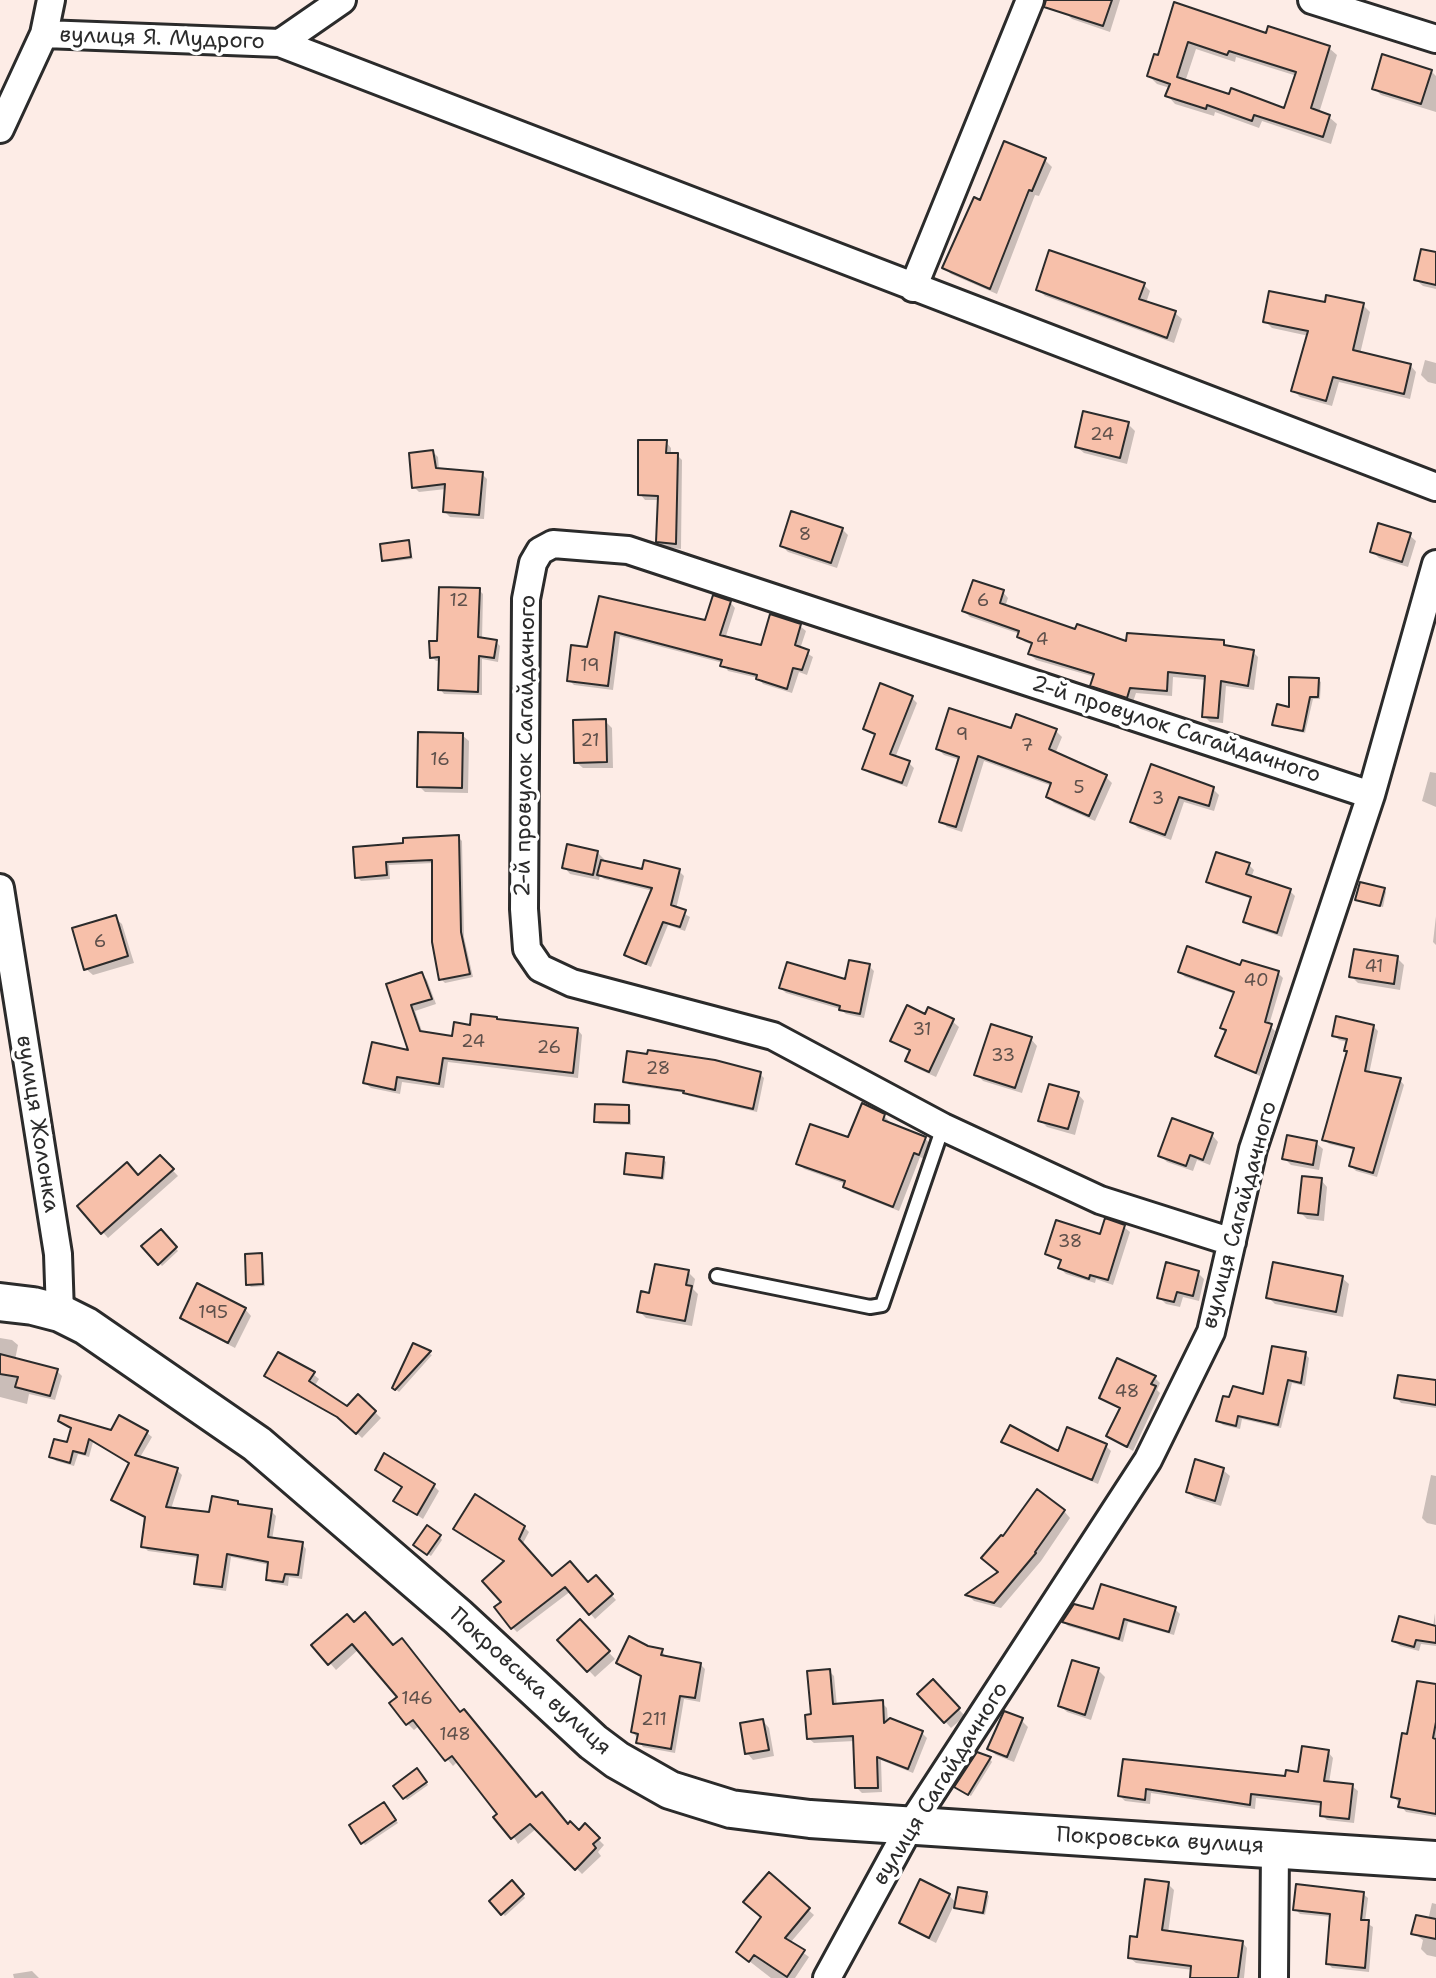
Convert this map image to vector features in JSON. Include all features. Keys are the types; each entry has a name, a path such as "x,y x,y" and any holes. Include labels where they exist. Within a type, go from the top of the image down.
{"street":[{"path":"0,129 44,34 51,0"},
{"path":"280,43 342,0"},
{"path":"913,288 1030,0"},
{"path":"1312,0 1436,39"},
{"name":"вулиця Я. Мудрого","path":"44,34 280,43 1436,487"},
{"name":"2-й провулок Сагайдачного","path":"1232,1242 1100,1200 943,1127 773,1036 572,983 540,968 527,949 524,909 526,599 533,563 540,551 553,544 628,550 1371,795"},
{"name":"вулиця Сагайдачного","path":"827,1978 910,1826 1148,1460 1211,1332 1253,1149 1371,795 1436,564"},
{"name":"вулиця Жолонка","path":"0,888 58,1254 60,1313"},
{"name":"Покровська вулиця","path":"0,1302 60,1313 86,1326 257,1444 458,1617 593,1742 643,1777 670,1790 731,1809 810,1819 1436,1860"},
{"path":"1274,1978 1275,1848"}],"lane":[{"path":"717,1276 870,1307 882,1305 943,1127"}],"building":[{"path":"1046,0 1112,0 1103,26 1044,7"},
{"path":"1174,2 1266,33 1268,26 1330,46 1311,108 1330,115 1323,137 1254,115 1252,121 1207,105 1206,109 1165,96 1170,84 1147,76 1154,54 1158,55","holes":["1188,42 1227,55 1229,51 1296,72 1284,108 1231,88 1229,94 1177,77"]},
{"path":"1382,54 1432,70 1421,104 1372,89"},
{"path":"1004,141 1046,158 1032,191 1029,190 990,289 942,268 974,197 980,200"},
{"path":"1421,249 1436,252 1436,285 1414,280"},
{"path":"1049,250 1145,283 1139,299 1176,311 1167,338 1036,290"},
{"path":"1269,291 1325,302 1326,295 1364,303 1353,350 1411,364 1404,394 1333,377 1326,401 1291,391 1308,331 1263,322"},
{"path":"1083,411 1129,422 1120,458 1075,447"},
{"path":"638,440 667,440 666,453 678,453 676,544 656,542 658,496 638,495"},
{"path":"433,450 436,468 483,472 479,515 443,512 445,484 412,488 409,453"},
{"path":"791,511 843,528 831,563 780,546"},
{"path":"1378,523 1411,533 1402,562 1370,552"},
{"path":"409,540 411,557 382,561 380,544"},
{"path":"973,580 1004,590 1000,603 1075,629 1077,624 1126,641 1127,633 1224,640 1224,645 1254,650 1248,686 1221,681 1218,718 1202,717 1205,676 1168,672 1167,691 1130,688 1127,698 1090,686 1094,674 1028,654 1032,643 1017,637 1019,631 962,611"},
{"path":"439,587 480,588 478,637 497,640 494,658 479,656 478,692 438,690 439,657 430,658 429,641 437,641"},
{"path":"713,595 731,601 720,635 761,645 770,614 801,624 795,645 809,650 802,670 793,668 787,689 756,679 757,675 720,666 722,660 615,632 608,686 567,681 571,645 587,647 599,596 705,620"},
{"path":"1289,677 1319,678 1318,697 1310,697 1303,731 1272,725 1277,704 1289,707"},
{"path":"880,683 913,696 890,754 910,761 902,783 862,769 875,734 863,729"},
{"path":"949,708 1011,728 1016,714 1057,729 1049,749 1107,775 1089,816 1046,797 1051,783 978,756 956,827 939,822 959,757 936,749"},
{"path":"606,719 607,762 574,763 573,720"},
{"path":"418,732 463,733 462,788 417,787"},
{"path":"1151,764 1214,787 1209,806 1179,797 1165,835 1130,822"},
{"path":"459,835 461,932 470,974 439,980 432,942 432,860 386,862 387,875 355,878 353,847 403,843 403,838"},
{"path":"567,844 598,851 593,875 562,868"},
{"path":"1216,852 1250,863 1246,874 1291,889 1277,933 1243,922 1251,897 1206,882"},
{"path":"601,860 642,869 644,860 680,869 671,905 686,910 680,927 663,922 646,964 624,955 652,888 597,875"},
{"path":"1360,882 1385,888 1380,906 1355,900"},
{"path":"116,915 128,956 84,970 72,928"},
{"path":"1187,946 1240,965 1242,960 1279,971 1265,1022 1272,1024 1256,1073 1215,1056 1226,1030 1220,1028 1234,992 1178,972"},
{"path":"1354,949 1398,956 1394,984 1349,977"},
{"path":"849,960 870,964 860,1014 839,1010 840,1006 779,988 787,962 845,979"},
{"path":"422,972 432,999 411,1005 420,1031 452,1036 454,1022 470,1025 471,1014 578,1028 573,1073 443,1058 439,1084 397,1077 395,1090 363,1083 372,1042 408,1050 386,984"},
{"path":"907,1005 925,1014 928,1007 954,1019 929,1072 905,1061 910,1050 890,1041"},
{"path":"1336,1016 1374,1025 1365,1071 1401,1078 1373,1173 1349,1166 1354,1148 1322,1140 1347,1051 1344,1051 1347,1039 1332,1036"},
{"path":"991,1024 1032,1037 1015,1088 974,1075"},
{"path":"648,1050 715,1060 761,1072 753,1109 684,1091 623,1082 627,1051 647,1054"},
{"path":"1049,1084 1079,1092 1068,1129 1038,1121"},
{"path":"862,1103 885,1114 883,1120 926,1137 919,1155 914,1153 893,1207 843,1187 845,1181 796,1164 810,1124 848,1137"},
{"path":"595,1104 629,1105 629,1123 594,1122"},
{"path":"1172,1118 1213,1133 1203,1160 1190,1155 1186,1166 1158,1156"},
{"path":"1287,1135 1317,1141 1313,1165 1282,1159"},
{"path":"626,1153 664,1157 662,1178 624,1174"},
{"path":"160,1155 174,1169 101,1234 77,1206 127,1162 138,1175"},
{"path":"1302,1176 1322,1178 1318,1215 1298,1213"},
{"path":"1105,1218 1125,1225 1108,1280 1090,1275 1089,1279 1058,1268 1061,1260 1045,1254 1056,1220 1100,1234"},
{"path":"161,1229 177,1247 158,1265 141,1246"},
{"path":"262,1253 263,1284 246,1285 245,1254"},
{"path":"1166,1262 1199,1271 1193,1296 1177,1292 1174,1302 1157,1298"},
{"path":"1273,1262 1343,1276 1336,1312 1266,1298"},
{"path":"655,1264 689,1270 686,1285 692,1286 685,1321 637,1312 641,1291 649,1293"},
{"path":"197,1283 246,1308 228,1343 180,1318"},
{"path":"413,1343 431,1351 395,1390 392,1388"},
{"path":"1272,1346 1306,1352 1301,1383 1288,1380 1278,1425 1238,1416 1236,1426 1216,1421 1223,1396 1229,1397 1233,1386 1263,1394"},
{"path":"278,1352 315,1372 309,1381 347,1406 358,1394 376,1411 356,1434 337,1417 264,1376"},
{"path":"0,1354 58,1369 50,1396 15,1387 18,1377 0,1374"},
{"path":"1117,1358 1156,1376 1151,1384 1156,1386 1127,1447 1106,1436 1120,1408 1099,1398"},
{"path":"1398,1375 1436,1380 1436,1405 1394,1398"},
{"path":"60,1415 111,1430 119,1415 148,1431 135,1455 178,1468 166,1507 209,1512 212,1496 272,1509 268,1537 303,1542 298,1575 285,1574 283,1582 266,1580 268,1562 227,1554 222,1587 194,1584 198,1555 141,1547 145,1517 111,1500 129,1463 89,1439 85,1454 73,1451 70,1463 49,1457 54,1439 67,1442 71,1428 58,1421"},
{"path":"1010,1425 1058,1451 1067,1427 1107,1444 1092,1480 1001,1442"},
{"path":"384,1453 435,1484 417,1515 393,1501 402,1487 375,1470"},
{"path":"1195,1459 1224,1468 1215,1501 1186,1492"},
{"path":"1037,1489 1065,1510 1036,1553 994,1603 965,1595 998,1572 981,1558 1003,1536"},
{"path":"475,1494 525,1526 519,1539 552,1576 570,1561 588,1582 596,1575 613,1594 589,1615 565,1587 511,1629 494,1607 501,1602 482,1581 504,1561 453,1529"},
{"path":"427,1525 441,1535 427,1555 413,1545"},
{"path":"1101,1584 1176,1607 1169,1632 1124,1619 1119,1639 1062,1622 1074,1604 1093,1609"},
{"path":"365,1612 393,1645 402,1638 460,1712 464,1709 536,1797 542,1792 568,1824 570,1821 579,1830 585,1823 600,1838 593,1844 596,1848 575,1870 530,1824 511,1839 493,1817 497,1814 452,1756 445,1761 413,1720 406,1725 389,1703 397,1697 352,1644 328,1665 311,1645 347,1614 354,1622"},
{"path":"1399,1616 1436,1626 1436,1643 1416,1640 1414,1647 1392,1641"},
{"path":"580,1619 610,1651 587,1672 557,1640"},
{"path":"629,1636 648,1646 663,1649 661,1655 701,1663 695,1698 680,1696 671,1749 636,1743 638,1734 631,1732 641,1676 616,1663"},
{"path":"1072,1660 1099,1668 1085,1715 1058,1706"},
{"path":"830,1669 833,1704 883,1700 884,1723 890,1718 923,1731 908,1769 877,1757 878,1788 855,1788 853,1736 807,1739 805,1715 811,1714 807,1671"},
{"path":"933,1679 960,1708 944,1723 917,1694"},
{"path":"1417,1681 1436,1684 1433,1738 1436,1739 1436,1814 1398,1807 1400,1799 1391,1797 1402,1733 1407,1734"},
{"path":"1004,1711 1023,1718 1007,1757 987,1749"},
{"path":"763,1719 769,1750 745,1754 740,1723"},
{"path":"1302,1746 1329,1750 1324,1781 1353,1784 1349,1819 1320,1816 1321,1802 1251,1794 1250,1805 1146,1789 1145,1800 1118,1796 1123,1759 1285,1776 1286,1770 1298,1772"},
{"path":"977,1752 991,1757 968,1795 954,1787"},
{"path":"417,1768 427,1782 403,1799 393,1786"},
{"path":"384,1802 396,1820 361,1844 349,1825"},
{"path":"769,1872 810,1908 785,1938 805,1950 787,1977 754,1955 749,1962 736,1952 761,1917 743,1902"},
{"path":"920,1879 950,1894 929,1938 899,1923"},
{"path":"1145,1879 1169,1882 1162,1930 1243,1941 1238,1978 1190,1978 1191,1966 1128,1958 1130,1936 1137,1937"},
{"path":"512,1880 524,1894 501,1915 489,1901"},
{"path":"1296,1884 1364,1892 1361,1920 1369,1920 1365,1968 1326,1964 1330,1914 1293,1910"},
{"path":"958,1887 987,1892 983,1913 954,1908"},
{"path":"1416,1915 1436,1919 1436,1939 1411,1934"}]}
